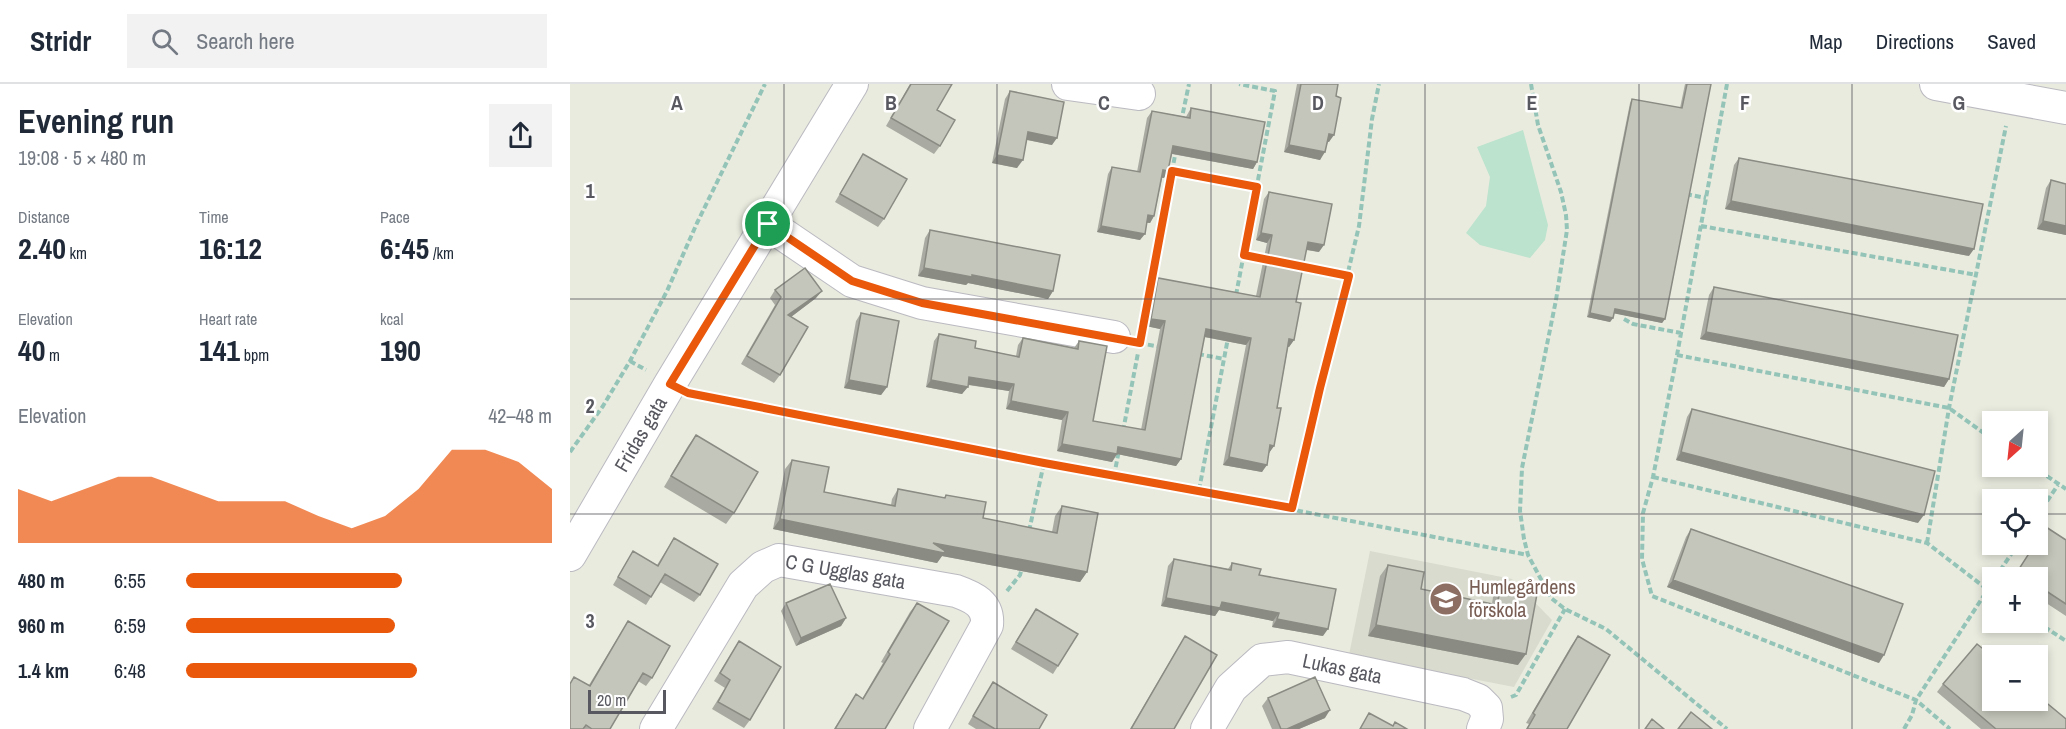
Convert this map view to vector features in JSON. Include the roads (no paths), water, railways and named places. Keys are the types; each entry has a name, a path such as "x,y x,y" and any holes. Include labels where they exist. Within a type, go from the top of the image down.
{"street":[{"name":"Fridas gata","path":"570,555 670,384 852,84"},
{"path":"1068,84 1139,94"},
{"path":"1936,84 2066,108"},
{"path":"768,224 852,281 922,303 1127,340"},
{"name":"C G Ugglas gata","path":"656,729 743,585 763,567 779,560 956,591 972,597 984,607 988,617 987,625 930,729"},
{"name":"Lukas gata","path":"1207,729 1231,688 1262,660 1288,657 1463,693 1478,700 1484,719"}],"place":[{"name":"Humlegårdens förskola","path":"1446,599"}]}
